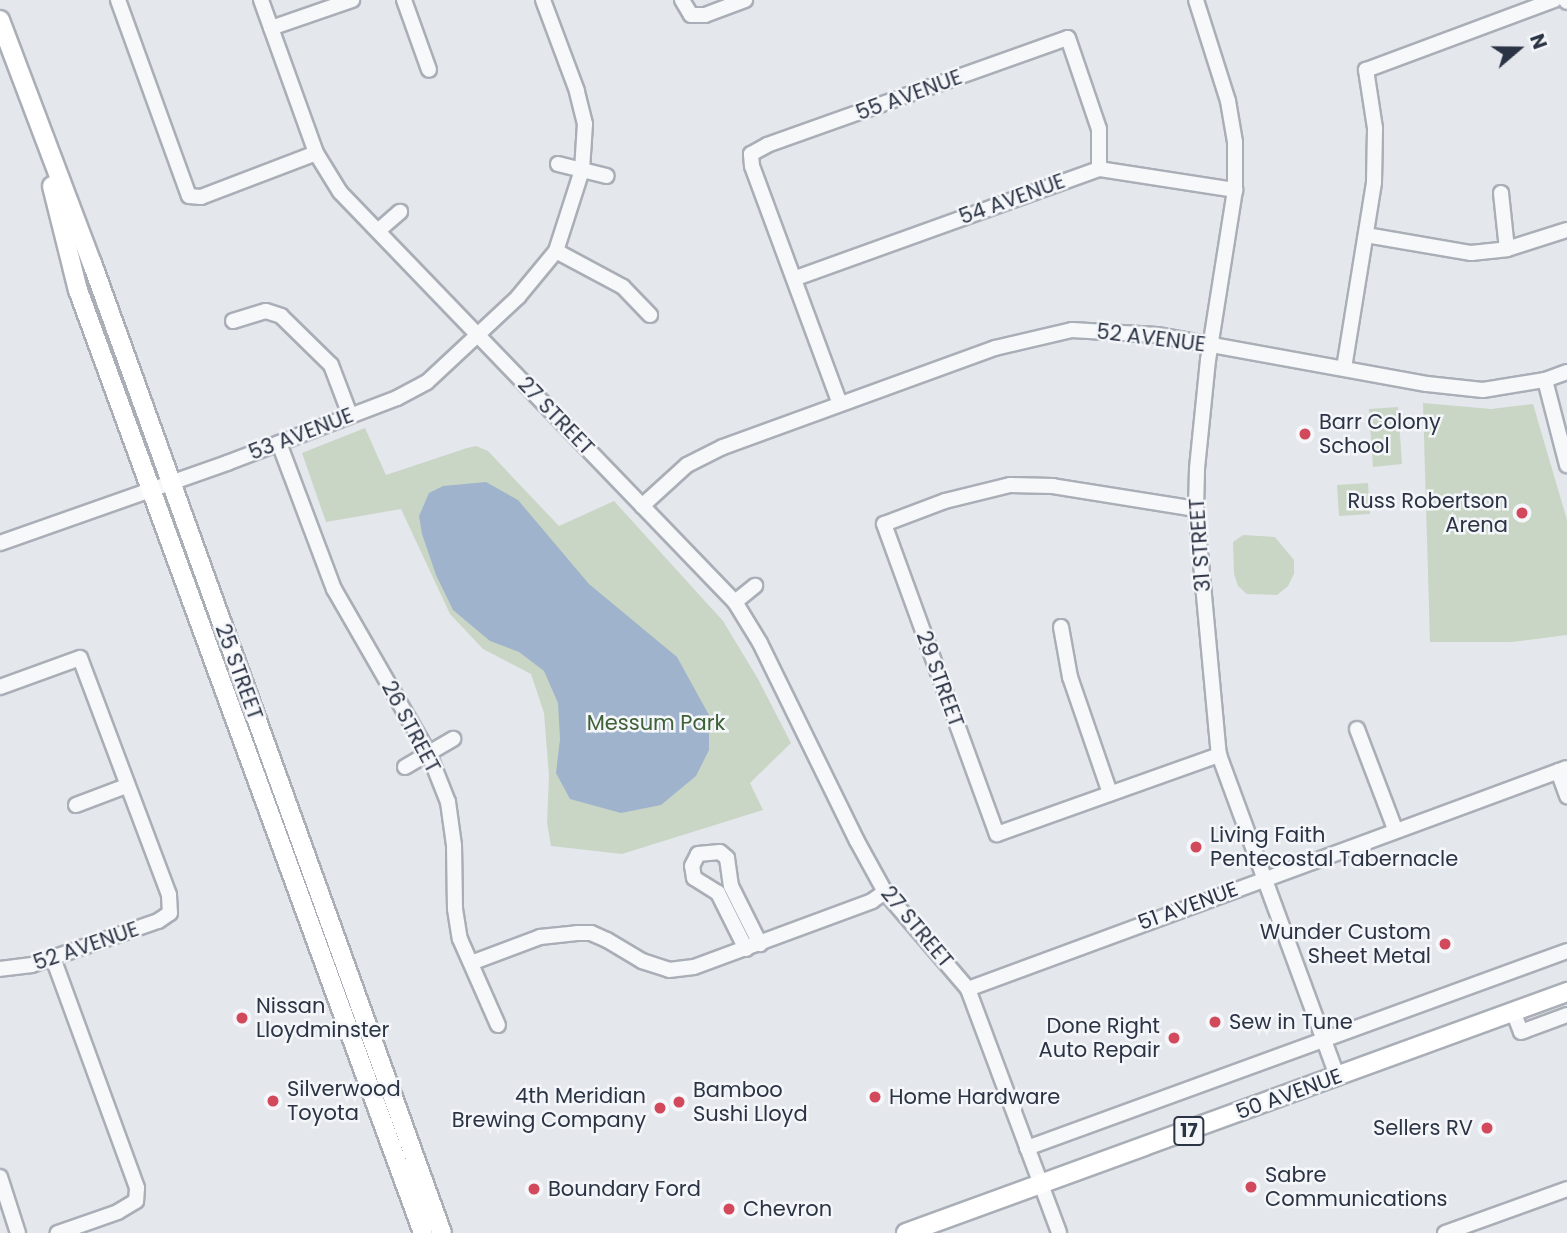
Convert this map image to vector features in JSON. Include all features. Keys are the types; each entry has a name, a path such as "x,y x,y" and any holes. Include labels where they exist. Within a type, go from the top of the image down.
{"main road":[{"name":"25 STREET","path":"0,20 92,263 169,483 442,1233"},
{"name":"25 STREET","path":"33,111 78,290 423,1233"},
{"name":"50 AVENUE","path":"906,1233 1567,992"}],"street":[{"path":"118,0 189,196 201,197 316,153"},
{"name":"27 STREET","path":"261,0 316,153 340,192 735,602 760,643 857,841 885,892 968,989"},
{"path":"271,29 352,0"},
{"path":"404,0 429,71"},
{"path":"543,0 578,91 586,124 582,170 556,251 623,287 650,315"},
{"path":"681,0 691,15 705,15 745,0"},
{"name":"31 STREET","path":"1196,0 1228,101 1235,142 1235,190 1211,345 1197,469 1196,509 1219,755 1337,1076"},
{"path":"1344,368 1374,182 1375,128 1366,70 1554,0"},
{"name":"55 AVENUE","path":"796,278 752,166 751,154 767,145 1068,38 1099,129 1099,169"},
{"path":"558,164 607,176"},
{"name":"54 AVENUE","path":"796,278 1099,169 1235,190"},
{"path":"1501,193 1507,249"},
{"path":"379,230 400,212"},
{"path":"1366,235 1471,253 1507,249 1567,230"},
{"name":"53 AVENUE","path":"0,543 152,490 397,398 427,382 517,297 556,251"},
{"path":"796,278 840,404"},
{"path":"233,321 266,311 281,316 331,365 349,415"},
{"name":"52 AVENUE","path":"642,506 687,465 723,447 995,348 1072,330 1128,331 1438,386 1483,390 1545,380 1567,372"},
{"path":"1545,380 1567,465"},
{"name":"26 STREET","path":"279,443 334,589 429,754 450,812 455,909 460,939 498,1025"},
{"name":"29 STREET","path":"1110,793 997,834 884,524 945,501 1010,485 1052,486 1196,509"},
{"path":"735,602 755,586"},
{"path":"1061,627 1070,677 1110,793 1219,755"},
{"path":"0,687 80,658 126,786 76,805"},
{"path":"1357,729 1395,829"},
{"path":"405,767 453,739"},
{"path":"1563,769 1567,796"},
{"name":"51 AVENUE","path":"968,989 1563,769"},
{"name":"52 AVENUE","path":"0,969 33,965 158,921 170,913 169,895 126,786"},
{"path":"725,889 753,946"},
{"path":"471,963 540,937 564,933 591,933 639,968 669,970 694,967 875,899 885,892"},
{"name":"50 AVENUE","path":"1027,1148 1567,951"},
{"path":"53,958 137,1188 136,1201 118,1212 58,1233"},
{"path":"968,989 1059,1233"},
{"path":"1513,1012 1521,1032 1567,1015"},
{"path":"0,1177 18,1233"},
{"path":"1445,1233 1567,1189"}],"green space":[{"path":"1423,403 1491,409 1533,404 1567,520 1567,635 1511,642 1430,642"},
{"path":"1398,407 1402,464 1373,467 1369,409"},
{"name":"Messum Park","path":"365,428 386,475 467,448 476,446 488,451 559,526 614,501 723,621 758,679 791,743 750,783 763,810 622,854 551,846 547,823 549,776 544,713 531,674 483,649 450,614 401,509 326,522 302,453"},
{"path":"1368,483 1370,514 1339,516 1337,485"},
{"path":"1243,535 1275,537 1294,560 1294,574 1288,586 1277,595 1247,594 1238,586 1234,574 1233,542"}],"water":[{"path":"486,482 518,500 589,584 677,657 709,715 709,750 696,776 661,805 621,813 570,799 556,773 560,739 558,703 544,671 519,652 490,641 453,610 436,575 422,534 419,516 429,493 443,486"}],"place":[{"name":"Barr Colony School","path":"1305,434"},
{"name":"Russ Robertson Arena","path":"1522,513"},
{"name":"Living Faith Pentecostal Tabernacle","path":"1196,847"},
{"name":"Wunder Custom Sheet Metal","path":"1445,944"},
{"name":"Nissan Lloydminster","path":"242,1018"},
{"name":"Sew in Tune","path":"1215,1022"},
{"name":"Done Right Auto Repair","path":"1174,1038"},
{"name":"Home Hardware","path":"875,1097"},
{"name":"Silverwood Toyota","path":"273,1101"},
{"name":"Bamboo Sushi Lloyd","path":"679,1102"},
{"name":"4th Meridian Brewing Company","path":"660,1108"},
{"name":"Sellers RV","path":"1487,1128"},
{"name":"Sabre Communications","path":"1251,1187"},
{"name":"Boundary Ford","path":"534,1189"},
{"name":"Chevron","path":"729,1209"}]}
